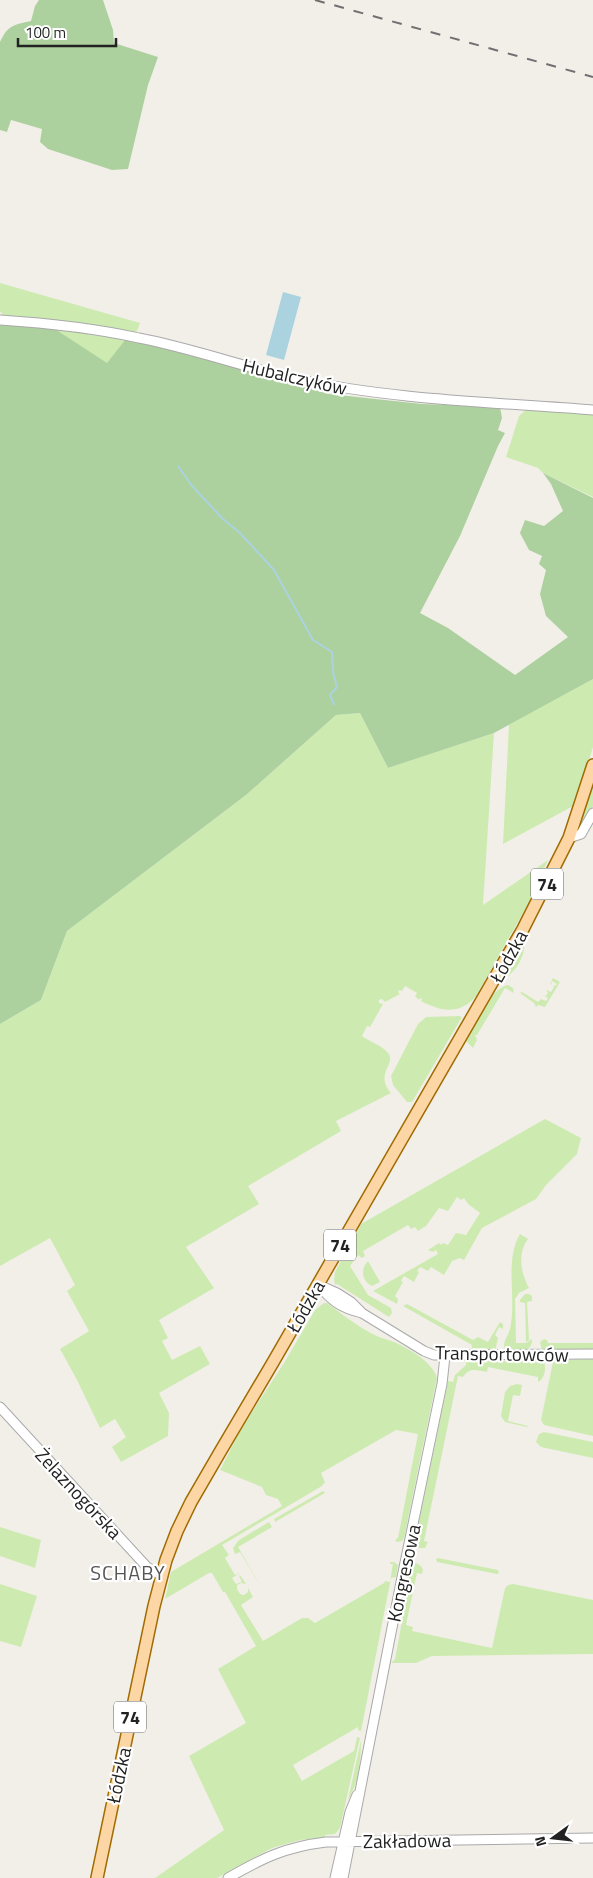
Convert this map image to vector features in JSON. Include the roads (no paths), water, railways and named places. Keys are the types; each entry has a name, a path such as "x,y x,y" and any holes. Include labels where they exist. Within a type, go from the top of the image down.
{"main road":[{"name":"Łódzka","path":"97,1878 162,1575 177,1531 194,1496 509,955 569,838 593,765"}],"street":[{"name":"Hubalczyków","path":"0,320 40,322 139,338 292,378 360,390 411,397 593,410"},
{"path":"569,838 581,834 593,813"},
{"name":"Transportowców","path":"317,1284 333,1290 351,1302 362,1313 429,1354 445,1356 593,1354"},
{"name":"Kongresowa","path":"343,1878 350,1812 360,1790 442,1384 445,1356"},
{"name":"Żelaznogórska","path":"0,1408 147,1567 162,1575"},
{"name":"Zakładowa","path":"228,1878 281,1851 311,1844 347,1841 593,1838"},
{"name":"Kongresowa","path":"335,1878 347,1841"}],"water":[{"path":"283,292 301,297 284,360 266,355"}],"waterway":[{"path":"178,466 192,486 223,519 240,533 274,570 313,640 332,652 333,672 337,687 330,695 334,704"}],"railway":[{"path":"315,0 593,77"}],"district":[{"name":"SCHABY","path":"128,1572"}]}
